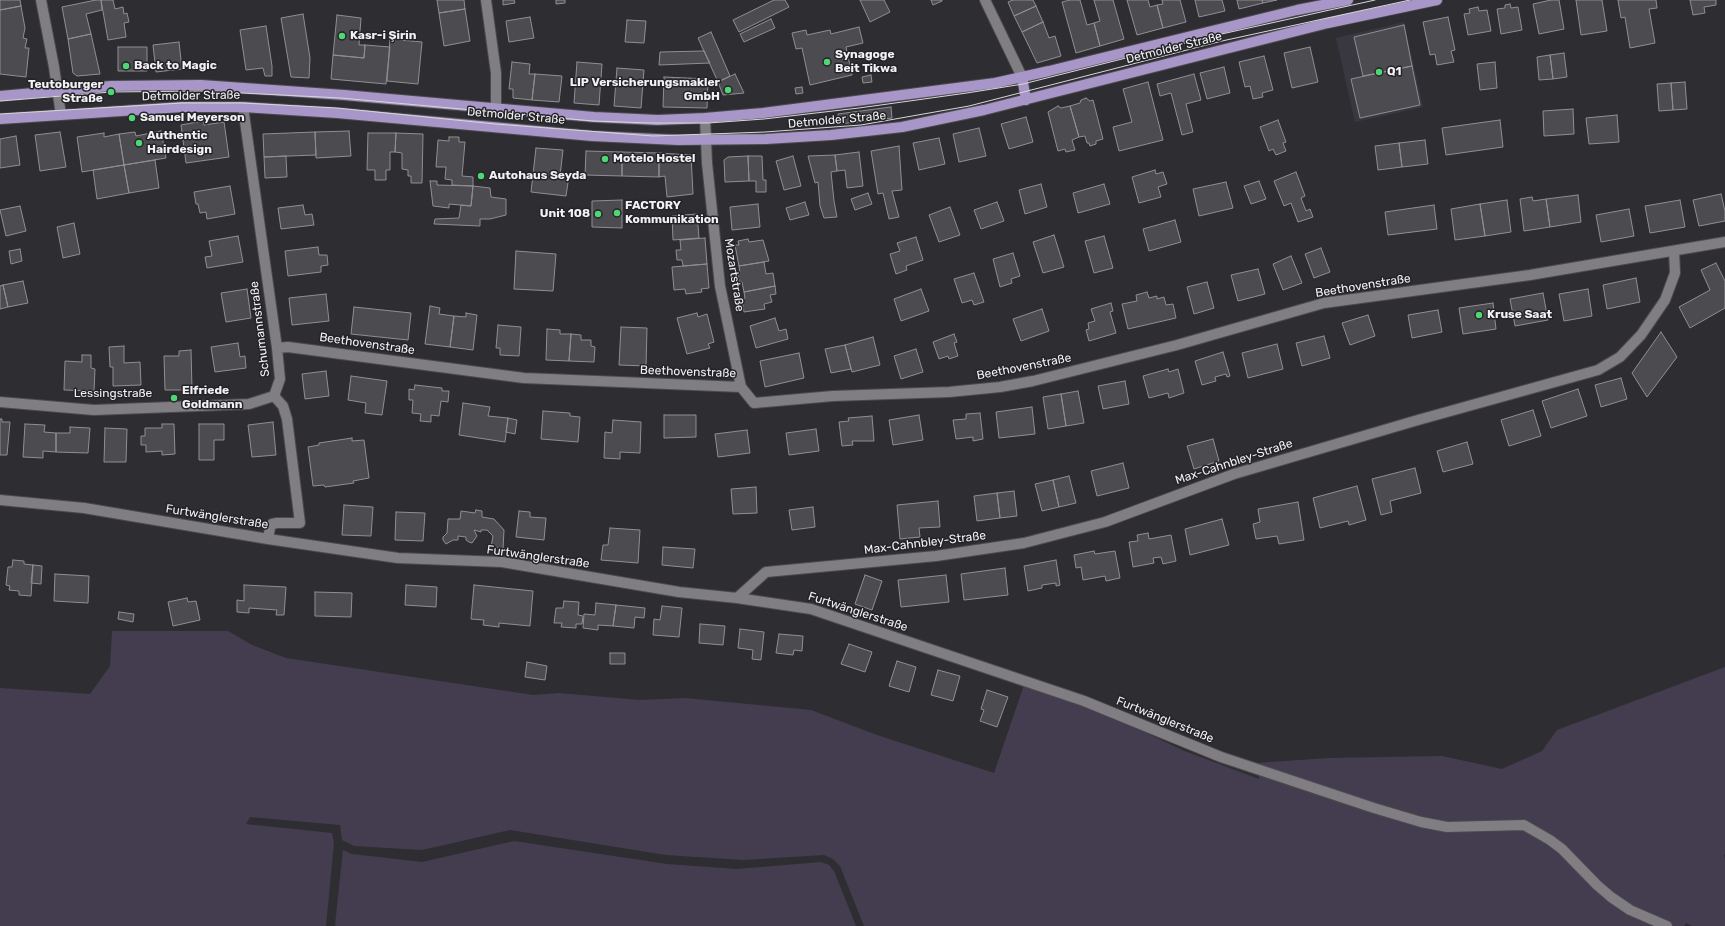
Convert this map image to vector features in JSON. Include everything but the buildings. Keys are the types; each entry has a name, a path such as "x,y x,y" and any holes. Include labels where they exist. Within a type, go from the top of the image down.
{"main road":[{"name":"Detmolder Straße","path":"0,96 58,92 111,86 201,85 344,95 594,117 658,120 705,118 763,113 966,87 1022,77 1323,2 1348,0"},
{"name":"Detmolder Straße","path":"0,118 182,107 243,107 337,113 592,136 705,141 831,135 902,127 1026,100 1328,23 1437,0"},
{"path":"1323,2 1328,23"},
{"path":"1022,77 1026,100"}],"street":[{"path":"41,0 61,115"},
{"path":"486,0 496,73 496,109"},
{"path":"985,0 1022,77"},
{"name":"Schumannstraße","path":"243,107 277,348 280,379 274,396"},
{"name":"Mozartstraße","path":"705,118 705,141 720,286 742,387"},
{"name":"Beethovenstraße","path":"277,348 288,347 524,378 742,387 754,403 833,396 949,392 1000,387 1033,380 1177,345 1324,303 1530,275 1725,242"},
{"name":"Max-Cahnbley-Straße","path":"737,598 766,572 936,556 1024,543 1105,522 1234,474 1418,420 1598,370 1620,357 1641,336 1665,300 1675,273 1674,251"},
{"path":"268,539 272,524 300,523 287,419 283,406 274,396"},
{"name":"Lessingstraße","path":"0,402 94,410 249,404 274,396"},
{"name":"Furtwänglerstraße","path":"0,500 84,508 268,539 398,558 502,562 679,592 737,598 811,609 1084,701 1221,757 1374,808 1421,822 1447,827 1468,828 1524,825 1550,840 1562,849 1597,885 1630,910 1667,926"}],"shaded area":[{"name":"Q1","path":"1404,22 1423,107 1355,122 1336,38"},
{"path":"112,631 228,631 252,645 286,658 533,695 559,693 640,700 685,698 811,710 877,735 994,773 1024,685 1081,703 1182,750 1259,779 1257,763 1328,758 1442,756 1502,769 1542,751 1557,730 1725,667 1725,926 1692,926 1686,923 1684,926 864,926 840,866 833,859 824,855 743,860 666,855 510,830 422,850 354,846 342,840 340,825 250,817 246,824 332,833 334,843 326,926 0,926 0,688 90,694 110,666"},
{"path":"514,841 667,864 737,869 821,862 829,865 834,871 856,926 335,925 343,850 352,854 422,862"}],"tram line":[{"path":"0,101 111,92 202,91 341,98 593,121 708,123 764,119 859,108 1023,84 1217,35 1375,0"},
{"path":"0,114 182,103 242,103 337,108 495,124 653,136 765,132 861,125 969,106 1222,41 1410,0"}],"place":[{"name":"Kasr-i Şirin","path":"342,36"},
{"name":"Synagoge Beit Tikwa","path":"827,62"},
{"name":"Back to Magic","path":"126,66"},
{"name":"Q1","path":"1379,72"},
{"name":"LIP Versicherungsmakler GmbH","path":"728,90"},
{"name":"Teutoburger Straße","path":"111,92"},
{"name":"Samuel Meyerson","path":"132,118"},
{"name":"Authentic Hairdesign","path":"139,143"},
{"name":"Motelo Hostel","path":"605,159"},
{"name":"Autohaus Seyda","path":"481,176"},
{"name":"FACTORY Kommunikation","path":"617,213"},
{"name":"Unit 108","path":"598,214"},
{"name":"Kruse Saat","path":"1479,315"},
{"name":"Elfriede Goldmann","path":"174,398"}]}
